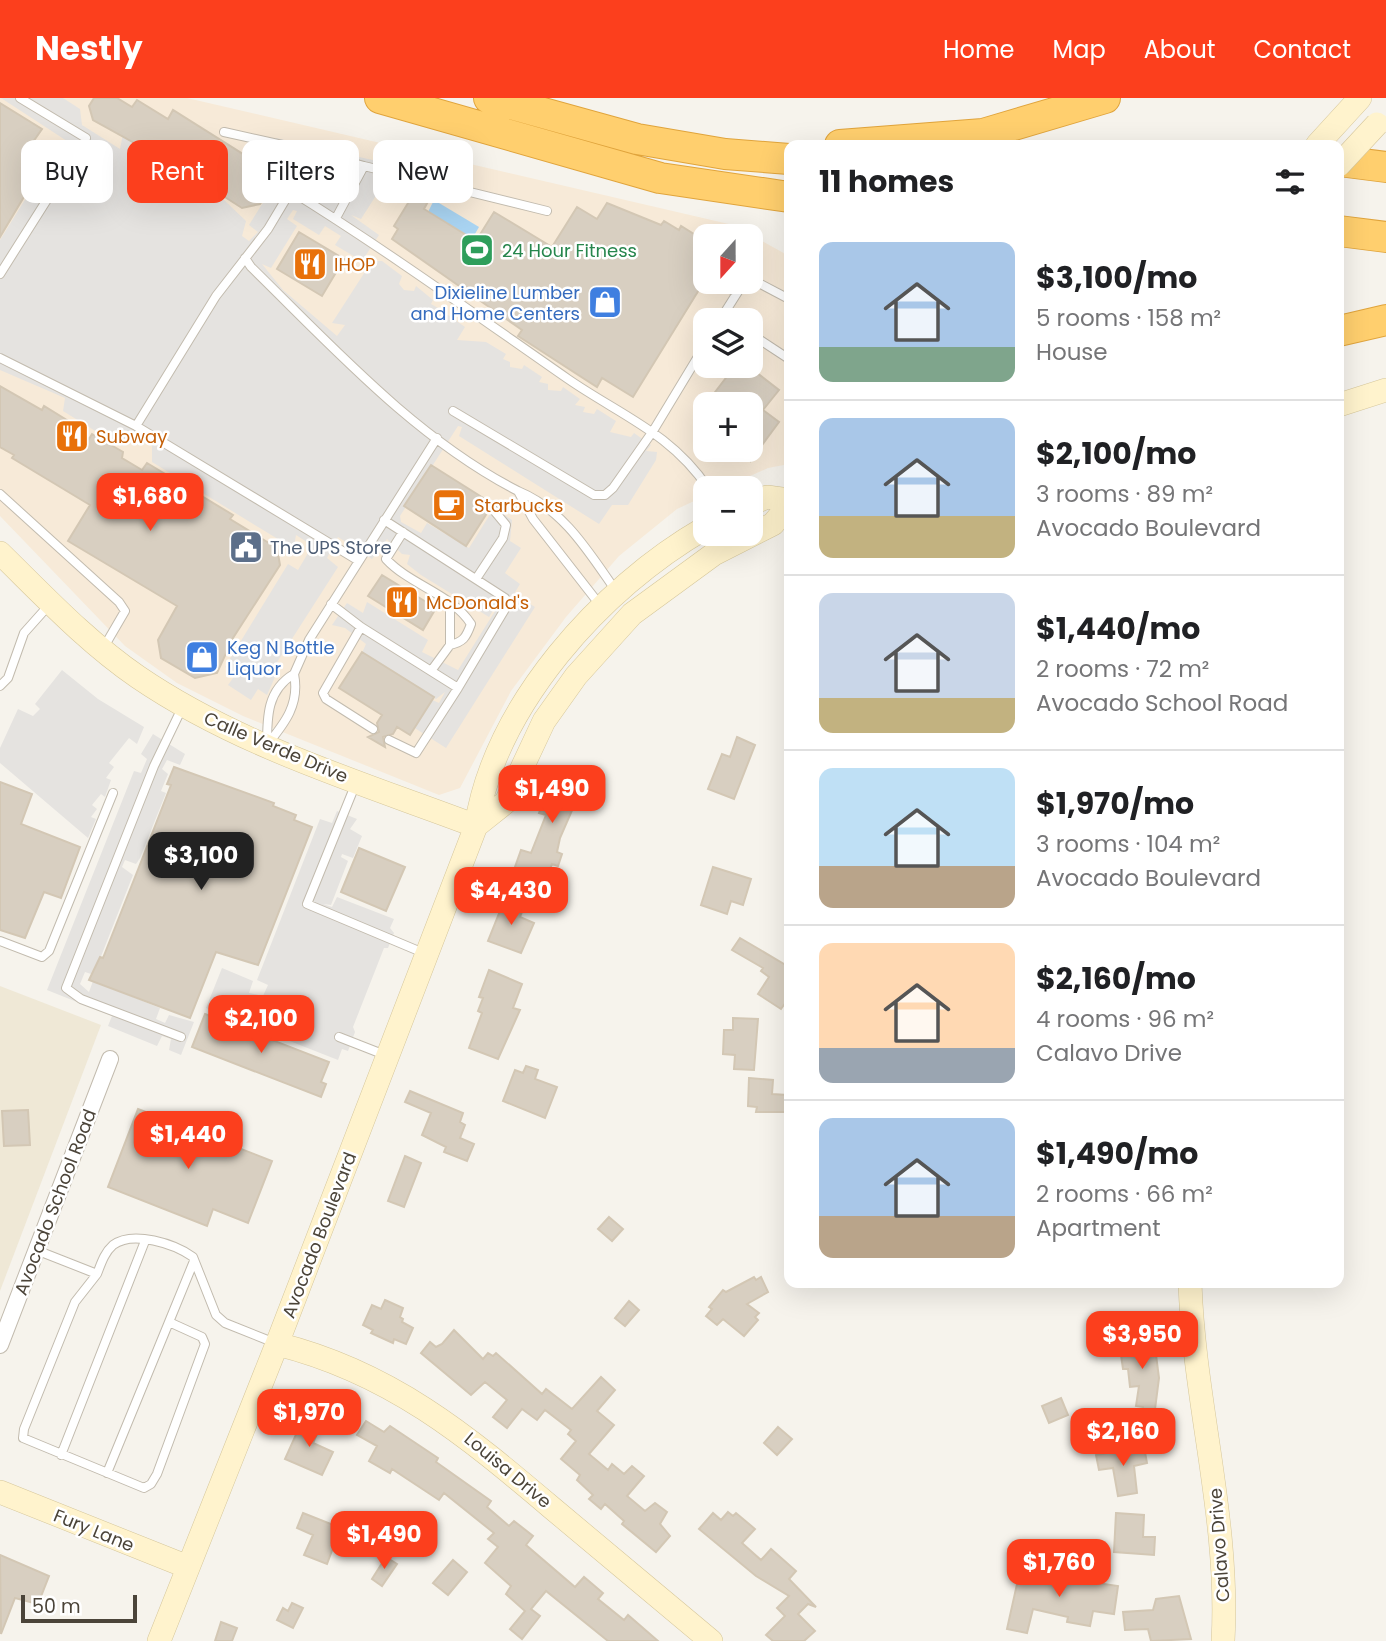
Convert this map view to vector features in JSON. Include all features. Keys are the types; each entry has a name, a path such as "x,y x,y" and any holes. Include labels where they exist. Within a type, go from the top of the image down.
{"highway":[{"path":"380,98 660,178 784,198"},
{"path":"489,98 637,139 724,153 784,159"},
{"path":"905,140 983,134 1105,98"},
{"path":"724,153 784,149"},
{"path":"1344,163 1386,167"},
{"path":"1344,232 1386,237"},
{"path":"1344,330 1386,320"}],"main road":[{"path":"1322,140 1355,103"},
{"path":"1344,158 1382,120"},
{"path":"1344,403 1386,390"},
{"name":"Avocado Boulevard","path":"763,500 784,501"},
{"name":"Avocado Boulevard","path":"476,827 506,802 544,721 561,697 632,614 714,554 773,524 784,509"},
{"name":"Avocado Boulevard","path":"159,1641 277,1344 476,827 481,793 506,733 538,682 609,600 648,566 693,536"},
{"path":"659,593 665,574 707,546"},
{"name":"Calle Verde Drive","path":"0,553 102,650 203,718 476,827"},
{"path":"561,697 559,689 562,679 607,622 609,600"},
{"name":"Calavo Drive","path":"1190,1288 1197,1385 1220,1531 1223,1641"},
{"name":"Louisa Drive","path":"277,1344 315,1353 376,1380 455,1427 711,1641"},
{"name":"Fury Lane","path":"0,1492 188,1567"}],"street":[{"name":"Avocado School Road","path":"0,1345 110,1059"}],"lane":[{"path":"0,274 86,138 20,98"},
{"path":"224,132 260,140"},
{"path":"359,165 547,211"},
{"path":"336,218 364,166"},
{"path":"136,426 216,296 283,203"},
{"path":"311,203 396,256 575,384 653,431 679,451 699,476"},
{"path":"245,258 251,267 357,370 437,438 518,491 539,499 556,513 578,537 609,600"},
{"path":"763,285 784,296"},
{"path":"763,342 784,356"},
{"path":"0,358 136,426 359,561"},
{"path":"453,411 594,495 605,495 613,488 653,431 693,365"},
{"path":"267,745 268,714 279,683 294,674 331,604 384,520 424,467 437,438"},
{"path":"518,491 533,519 609,600"},
{"path":"0,494 125,611 102,650"},
{"path":"476,579 503,538 506,525 491,507"},
{"path":"384,520 505,598 508,604 416,754 389,740"},
{"path":"403,532 386,559 402,574 450,604 471,624 461,642 450,645"},
{"path":"0,686 8,678 24,633 51,603"},
{"path":"331,604 360,627 458,688"},
{"path":"431,671 450,645 450,604"},
{"path":"360,627 323,693 326,699 373,729"},
{"path":"267,745 287,722 298,692 294,674"},
{"path":"181,1037 81,999 66,988 153,766 183,705"},
{"path":"357,780 307,904 427,954"},
{"path":"0,941 42,957 49,951 113,793"},
{"path":"339,1037 388,1057"},
{"path":"61,1455 145,1241"},
{"path":"169,1322 202,1337 205,1344 151,1484 144,1488 26,1440 24,1429 75,1302 97,1275 105,1255 115,1243 167,1243 184,1250 194,1261 216,1315 225,1323 277,1344"},
{"path":"36,1250 97,1275"},
{"path":"107,1473 194,1261"}],"shaded area":[{"path":"0,98 187,98 373,141 373,203 473,203 473,165 729,224 693,224 693,294 763,294 763,242 784,253 784,465 750,476 693,476 693,502 677,509 619,556 566,617 511,691 460,788 439,795 243,716 177,683 125,646 0,516"},
{"path":"1,98 63,98 80,109 82,125 106,140 65,140"},
{"path":"123,134 132,140 127,140 127,203 227,203 246,221 242,236 249,241 258,232 249,225 263,203 359,203 359,157 373,160 373,200 361,219 351,215 379,235 362,261 335,245 341,236 325,226 319,235 293,219 297,211 293,210 287,219 297,226 271,268 262,264 283,290 337,336 345,325 332,323 372,261 382,261 402,276 399,284 404,290 414,291 416,286 433,300 431,304 438,308 436,314 448,315 465,327 457,340 486,342 506,354 503,359 510,362 510,367 522,369 524,365 542,377 539,382 548,384 548,390 561,391 563,387 580,399 575,405 585,407 583,412 594,414 597,409 616,421 610,432 631,437 634,433 651,445 646,451 657,452 656,460 628,505 612,505 599,524 459,436 462,427 458,426 400,516 401,522 421,533 427,523 469,548 494,508 512,520 510,541 521,548 505,573 520,584 514,594 535,607 446,748 410,725 428,698 439,703 445,692 436,699 362,653 366,644 345,628 332,625 347,603 363,613 367,602 428,640 422,652 458,670 497,608 495,607 489,617 421,575 407,564 410,555 402,554 387,539 372,559 338,537 327,558 338,567 272,670 261,667 275,677 267,695 258,689 251,700 228,685 236,674 225,667 288,564 298,570 311,548 310,544 296,535 294,546 286,544 152,462 152,446 126,435 125,446 118,445 63,411 65,398 0,370 0,240 23,203 113,203 113,145 120,149"},
{"path":"62,670 98,699 144,727 137,744 129,738 109,763 114,767 106,778 111,780 105,797 101,794 92,805 97,809 91,817 96,819 88,838 0,763 0,748 18,709 33,716 40,709 35,704"},
{"path":"153,734 185,754 180,765 167,760 162,769 168,774 161,791 166,793 140,858 136,864 125,860 122,867 133,875 98,964 91,974 85,972 80,984 89,992 93,981 160,1008 156,1019 165,1023 169,1015 194,1022 181,1055 169,1050 171,1039 162,1036 157,1046 108,1026 112,1016 47,990 134,771 141,773 147,759 141,754"},
{"path":"337,811 357,819 350,829 362,836 353,858 342,854 341,857 348,861 331,905 323,904 332,907 337,897 394,919 390,928 394,933 388,948 384,948 353,1027 355,1032 348,1051 342,1049 338,1060 206,1008 222,968 253,981 249,993 263,996 268,985 257,980 320,819 332,823"},
{"path":"0,986 101,1025 0,1291"}],"water":[{"path":"432,203 439,203 479,227 472,239 428,212"}],"building":[{"path":"94,98 117,98 132,107 137,100 168,119 173,110 221,140 129,140 93,120 89,106"},
{"path":"0,103 42,129 34,140 21,140 21,202 0,237"},
{"path":"228,145 242,153 242,203 261,203 242,208 228,199"},
{"name":"Dixieline Lumber and Home Centers","path":"408,203 427,203 424,209 476,241 494,212 552,247 577,207 597,219 607,203 661,225 664,221 679,230 681,226 693,234 693,294 696,294 633,397 602,378 597,387 518,336 522,330 392,239 398,229 394,226"},
{"name":"IHOP","path":"299,232 344,259 322,296 277,269"},
{"path":"726,378 763,378 779,390 763,410 763,392 715,392"},
{"path":"0,386 42,410 44,406 70,422 68,425 89,439 92,434 123,452 122,458 142,470 147,463 233,515 230,519 277,548 280,565 233,638 217,673 195,678 161,658 158,640 177,606 68,541 90,505 12,458 14,455 0,447"},
{"path":"763,410 779,422 763,444"},
{"name":"Starbucks","path":"431,465 488,501 485,505 487,513 466,546 404,506"},
{"name":"McDonald's","path":"382,575 436,608 423,630 368,596"},
{"path":"362,652 434,697 410,735 397,727 393,734 383,737 385,747 368,737 379,732 377,723 382,715 339,688"},
{"path":"737,737 755,745 734,799 708,789 722,754 730,757"},
{"path":"174,767 274,803 273,806 296,815 294,820 312,827 258,965 216,952 190,1018 89,980 100,957 103,958 171,785 167,784"},
{"path":"557,768 586,778 560,838 557,852 562,854 558,866 552,864 545,881 517,871 515,867 521,850 531,853 546,815 539,813"},
{"path":"0,782 32,794 21,824 80,847 61,898 44,892 25,938 0,930"},
{"path":"359,848 405,867 386,911 341,892"},
{"path":"713,867 751,879 743,905 731,901 727,914 701,905"},
{"path":"506,896 525,904 520,917 534,923 521,953 488,941"},
{"path":"740,938 784,964 784,1005 781,1009 758,994 769,977 761,971 763,968 732,950"},
{"path":"489,970 522,984 513,1008 520,1010 498,1059 469,1048 482,1013 478,1011 483,998 479,997"},
{"path":"205,1014 329,1062 321,1082 326,1084 321,1097 192,1047"},
{"path":"733,1018 758,1019 754,1070 734,1069 735,1055 723,1054 724,1030 733,1030"},
{"path":"526,1066 538,1070 535,1079 557,1087 545,1118 503,1101 515,1070 523,1073"},
{"path":"749,1078 773,1080 772,1094 784,1095 784,1112 756,1112 757,1107 748,1106"},
{"path":"410,1091 463,1113 460,1122 465,1125 460,1138 474,1144 467,1161 444,1152 446,1147 422,1135 431,1113 405,1102"},
{"path":"138,1109 272,1161 248,1223 213,1209 207,1226 108,1187"},
{"path":"28,1110 30,1145 4,1146 2,1111"},
{"path":"405,1156 421,1163 404,1207 388,1201"},
{"path":"609,1217 623,1229 612,1241 598,1229"},
{"path":"754,1277 756,1280 761,1277 768,1292 747,1304 759,1313 755,1317 758,1320 744,1336 723,1319 717,1325 706,1316 712,1309 709,1307 723,1290 726,1292"},
{"path":"385,1300 403,1308 400,1317 402,1322 413,1328 406,1344 394,1339 393,1343 371,1333 373,1330 363,1325 372,1305 381,1309"},
{"path":"629,1301 639,1310 625,1326 615,1318"},
{"path":"454,1330 483,1359 488,1353 493,1356 496,1353 542,1394 546,1389 572,1409 601,1377 615,1390 597,1411 614,1425 589,1454 608,1470 612,1464 624,1474 632,1466 644,1476 627,1496 645,1511 655,1503 667,1512 660,1524 670,1536 656,1552 622,1524 624,1521 605,1504 601,1509 589,1499 593,1495 577,1480 580,1475 561,1459 576,1441 568,1434 571,1430 545,1410 537,1420 522,1409 507,1428 493,1417 507,1400 485,1382 471,1395 421,1353 430,1342 436,1347 442,1344"},
{"path":"1135,1336 1150,1337 1151,1348 1155,1347 1159,1378 1154,1417 1142,1415 1143,1407 1136,1406 1139,1386 1130,1387 1128,1369 1123,1369 1119,1341 1135,1339"},
{"path":"1061,1398 1068,1415 1049,1423 1042,1406"},
{"path":"303,1419 320,1427 313,1443 333,1452 322,1475 285,1459"},
{"path":"366,1421 384,1432 390,1426 438,1458 436,1462 491,1501 487,1507 509,1526 514,1521 533,1536 526,1545 575,1587 584,1577 603,1593 598,1599 624,1620 628,1615 658,1641 608,1641 546,1591 531,1609 540,1616 522,1639 510,1629 525,1611 506,1594 511,1586 485,1563 498,1547 488,1539 494,1533 444,1493 439,1500 392,1469 390,1473 369,1461 377,1446 357,1435"},
{"path":"778,1427 792,1439 777,1455 764,1443"},
{"path":"1144,1447 1147,1463 1134,1466 1137,1493 1118,1496 1113,1468 1099,1470 1096,1455"},
{"path":"409,1512 424,1522 410,1542 395,1532"},
{"path":"728,1512 733,1516 736,1513 755,1529 742,1543 761,1560 771,1549 796,1571 789,1579 816,1607 808,1604 798,1614 815,1631 804,1641 773,1641 766,1635 785,1616 777,1608 789,1596 756,1576 699,1529 713,1513 721,1520"},
{"path":"303,1513 351,1532 344,1550 333,1548 327,1564 304,1555 313,1535 297,1528"},
{"path":"1116,1513 1144,1515 1143,1537 1155,1537 1154,1555 1114,1552"},
{"path":"0,1555 49,1576 38,1604 15,1598 1,1634"},
{"path":"386,1557 397,1564 382,1586 372,1579"},
{"path":"453,1560 467,1572 448,1595 433,1583"},
{"path":"1021,1566 1057,1577 1118,1586 1114,1614 1093,1611 1090,1626 1067,1622 1068,1617 1033,1609 1027,1633 1007,1629"},
{"path":"1179,1596 1191,1639 1151,1641 1148,1629 1125,1630 1123,1612 1153,1610 1156,1599"},
{"path":"292,1603 303,1608 293,1628 277,1620 283,1608 288,1611"},
{"path":"221,1622 237,1628 232,1641 215,1641"}],"place":[{"name":"24 Hour Fitness","path":"477,250"},
{"name":"IHOP","path":"310,264"},
{"name":"Dixieline Lumber and Home Centers","path":"605,302"},
{"name":"Subway","path":"72,436"},
{"name":"Starbucks","path":"449,505"},
{"name":"The UPS Store","path":"246,547"},
{"name":"McDonald's","path":"402,602"},
{"name":"Keg N Bottle Liquor","path":"202,657"}]}
